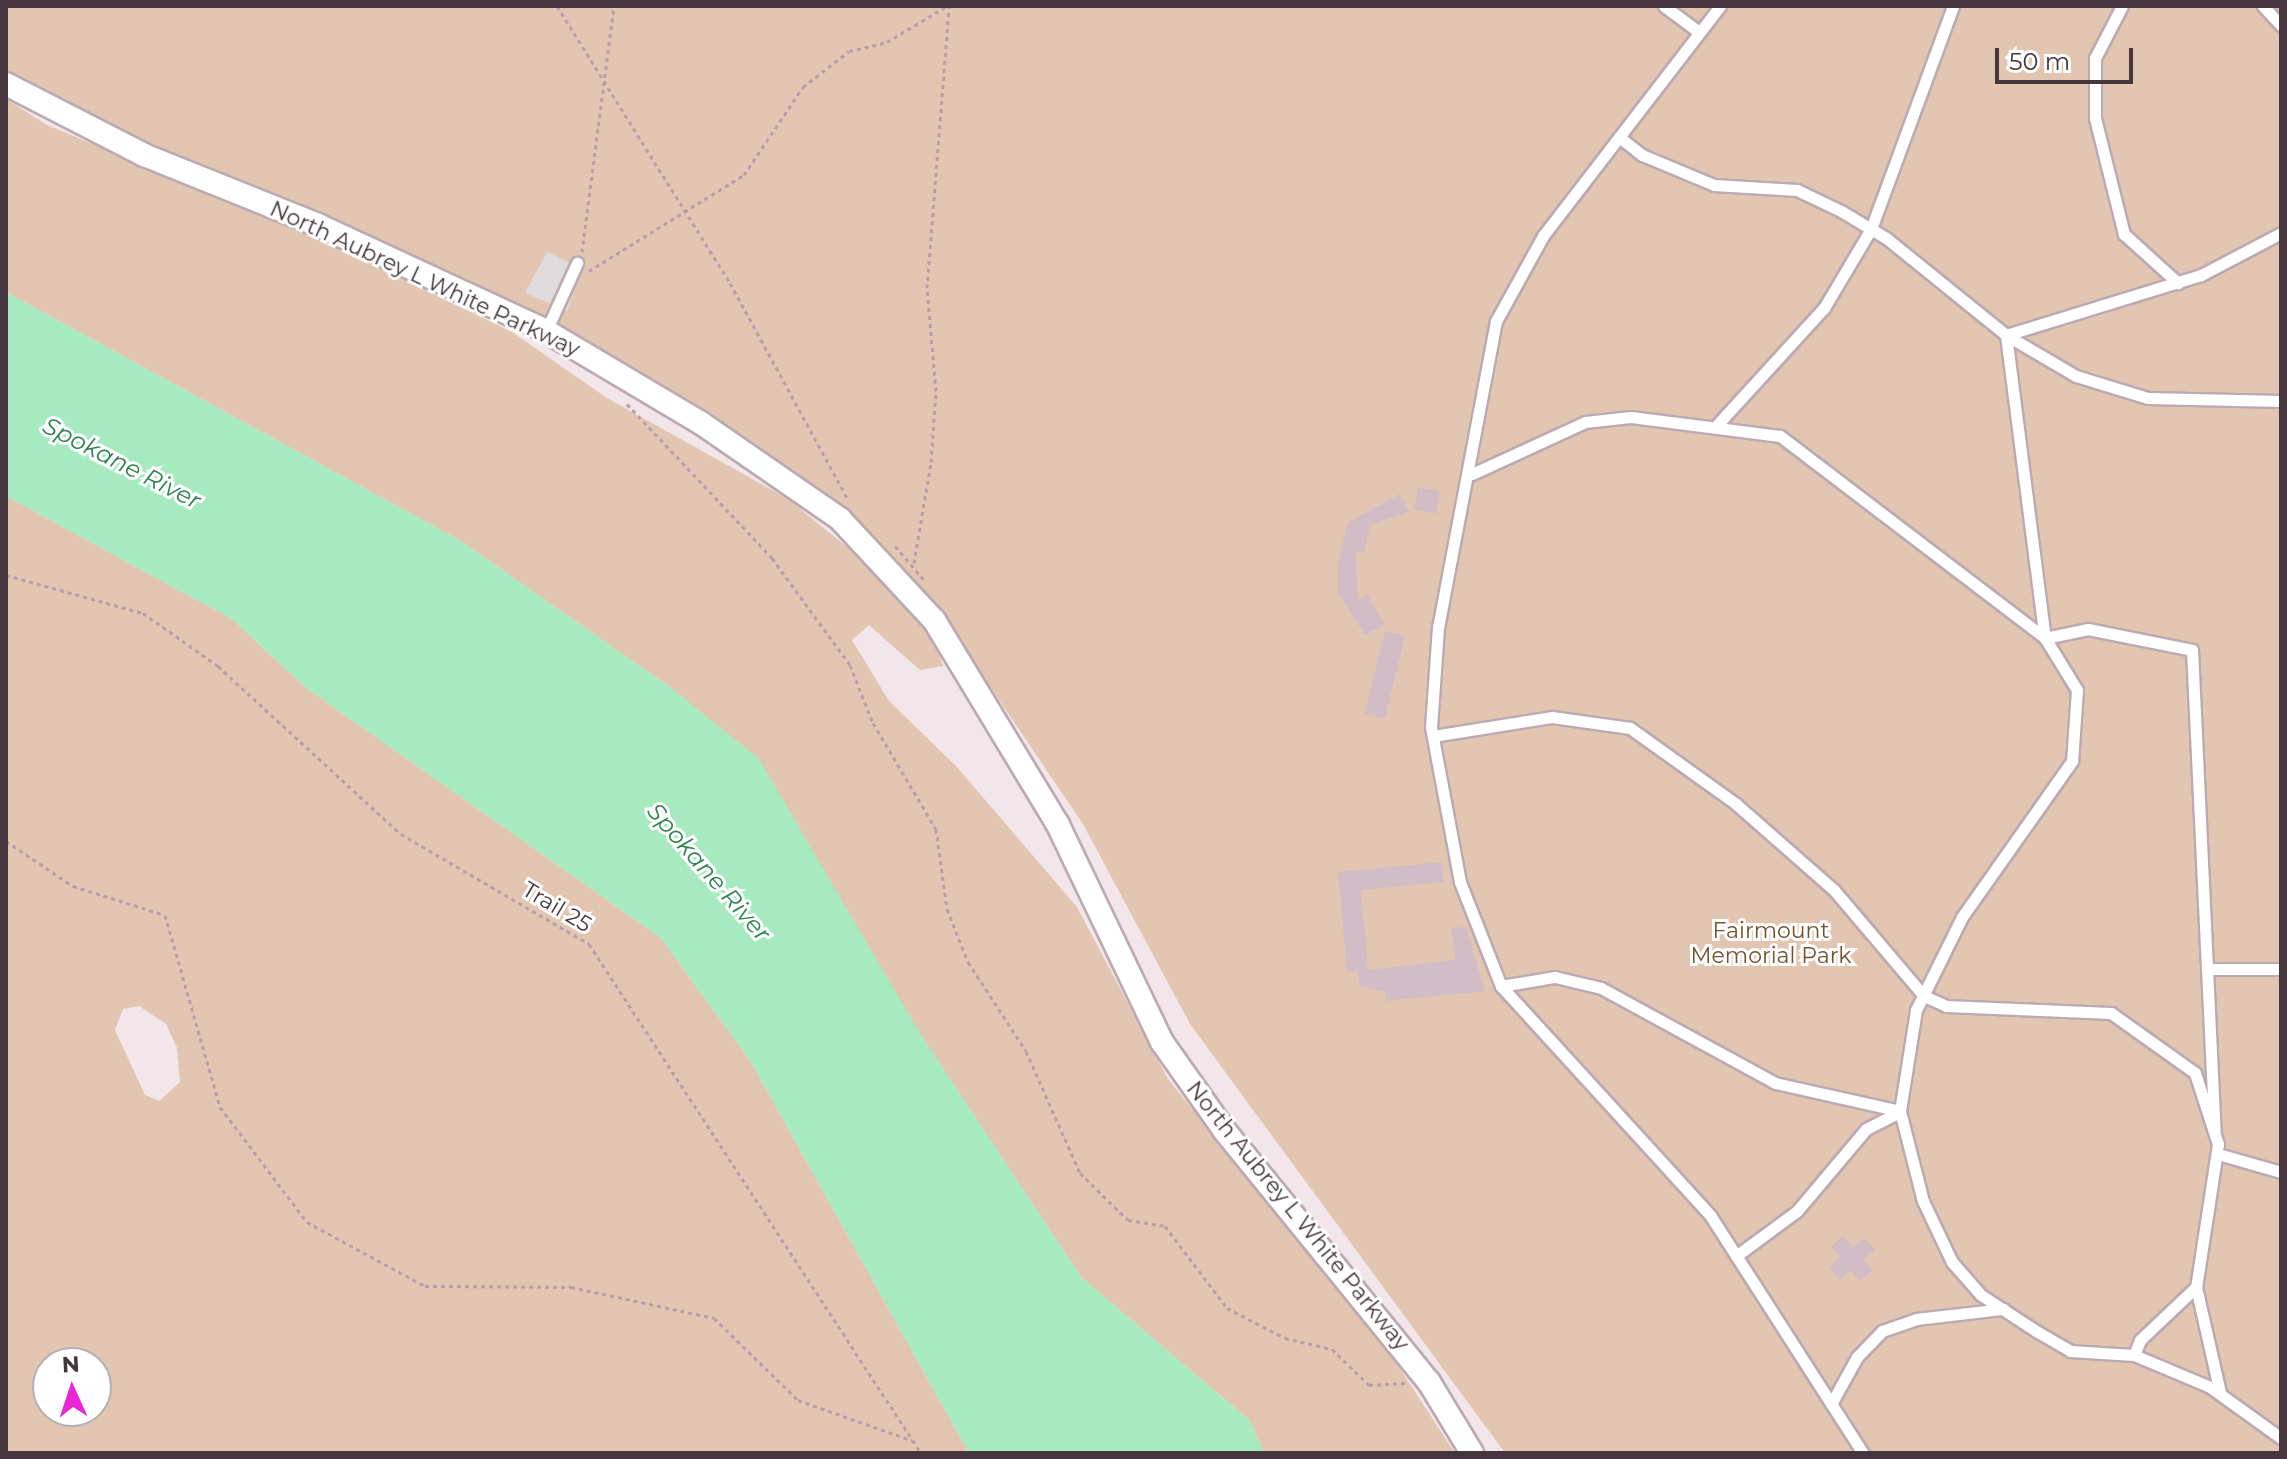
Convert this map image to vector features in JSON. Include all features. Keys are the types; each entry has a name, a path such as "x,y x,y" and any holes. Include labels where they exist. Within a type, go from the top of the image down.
{"street":[{"name":"North Aubrey L White Parkway","path":"6,84 144,155 318,225 546,331 701,423 840,519 934,620 1058,825 1162,1042 1224,1130 1429,1382 1472,1453"}],"lane":[{"path":"1664,6 1699,32"},
{"path":"1720,6 1543,236 1496,321 1472,474 1438,627 1433,736 1460,882 1501,986 1710,1215 1863,1453"},
{"path":"1717,425 1824,308 1871,229 1953,6"},
{"path":"2122,6 2095,58 2095,118 2124,234 2178,283"},
{"path":"2263,6 2281,25"},
{"path":"1619,137 1674,170 1714,185 1797,190 1871,229 2006,335 2076,376 2148,398 2281,401"},
{"path":"2006,335 2178,283 2281,233"},
{"path":"546,331 577,263"},
{"path":"2006,335 2045,638"},
{"path":"1472,474 1585,422 1631,417 1717,425 1780,436 2045,638 2077,690 2072,761 1969,904 1924,996 1900,1111 1923,1201 1952,1262 2003,1309 2070,1351 2134,1355 2220,1393 2281,1438"},
{"path":"2045,638 2088,629 2192,650 2213,969 2218,1154 2196,1287 2220,1393"},
{"path":"1433,736 1552,717 1630,728 1736,804 1834,890 1924,996 1946,1006 2111,1013 2195,1073 2215,1131"},
{"path":"2213,969 2281,969"},
{"path":"1501,986 1555,977 1601,988 1646,1007 1737,1068 1821,1098 1900,1111"},
{"path":"1736,1256 1797,1211 1866,1129 1900,1111"},
{"path":"2218,1154 2281,1172"},
{"path":"2134,1355 2140,1340 2196,1287"},
{"path":"1831,1404 1857,1357 1882,1331 1916,1319 2003,1309"}],"path":[{"path":"557,6 687,213 857,510"},
{"path":"577,263 614,6"},
{"path":"571,277 606,265 744,175 803,87 849,51 887,42 948,6"},
{"path":"914,563 932,448 927,288 948,6"},
{"path":"615,393 772,558 850,665 873,723 936,829 947,909 968,962 1026,1051 1080,1173 1128,1220 1165,1226 1227,1308 1285,1338 1332,1349 1369,1385 1429,1382"},
{"name":"Trail 25","path":"6,575 143,613 218,666 401,834 589,944 921,1453"},
{"path":"6,841 73,886 165,915 220,1107 307,1222 425,1286 571,1287 714,1318 798,1400 914,1441"}],"green space":[{"name":"Fairmount Memorial Park","path":"6,6 2281,6 2281,1453 1505,1453 1190,1024 1083,824 945,620 847,512 460,277 123,135 6,74"},
{"path":"6,99 47,125 315,237 512,332 607,398 788,499 867,563 936,643 943,666 920,670 869,625 852,640 889,701 956,766 1077,907 1168,1079 1378,1335 1455,1453 1264,1453 1249,1420 1082,1278 919,1032 674,690 459,540 6,292"},
{"path":"6,496 232,619 305,687 661,938 751,1062 969,1453 6,1453","holes":["139,1006 166,1024 177,1048 180,1082 159,1101 145,1095 115,1030 123,1009"]}],"shaded area":[{"path":"547,252 582,269 567,311 525,293"}],"water":[{"name":"Spokane River","path":"6,292 459,540 674,690 759,759 919,1032 1082,1278 1249,1420 1264,1453 969,1453 751,1062 661,938 305,687 232,619 6,496"}],"building":[{"path":"1418,487 1440,491 1436,513 1414,510"},
{"path":"1400,494 1410,512 1370,525 1364,553 1356,551 1357,600 1367,594 1384,625 1365,635 1338,594 1338,563 1348,522"},
{"path":"1385,631 1405,636 1385,719 1364,713"},
{"path":"1442,862 1444,882 1361,890 1368,970 1455,960 1451,928 1466,927 1485,991 1386,1001 1385,992 1359,986 1358,972 1347,973 1338,872"},
{"path":"1843,1236 1853,1247 1864,1238 1875,1250 1863,1259 1873,1270 1860,1281 1851,1270 1840,1280 1829,1267 1840,1257 1831,1247"}]}
